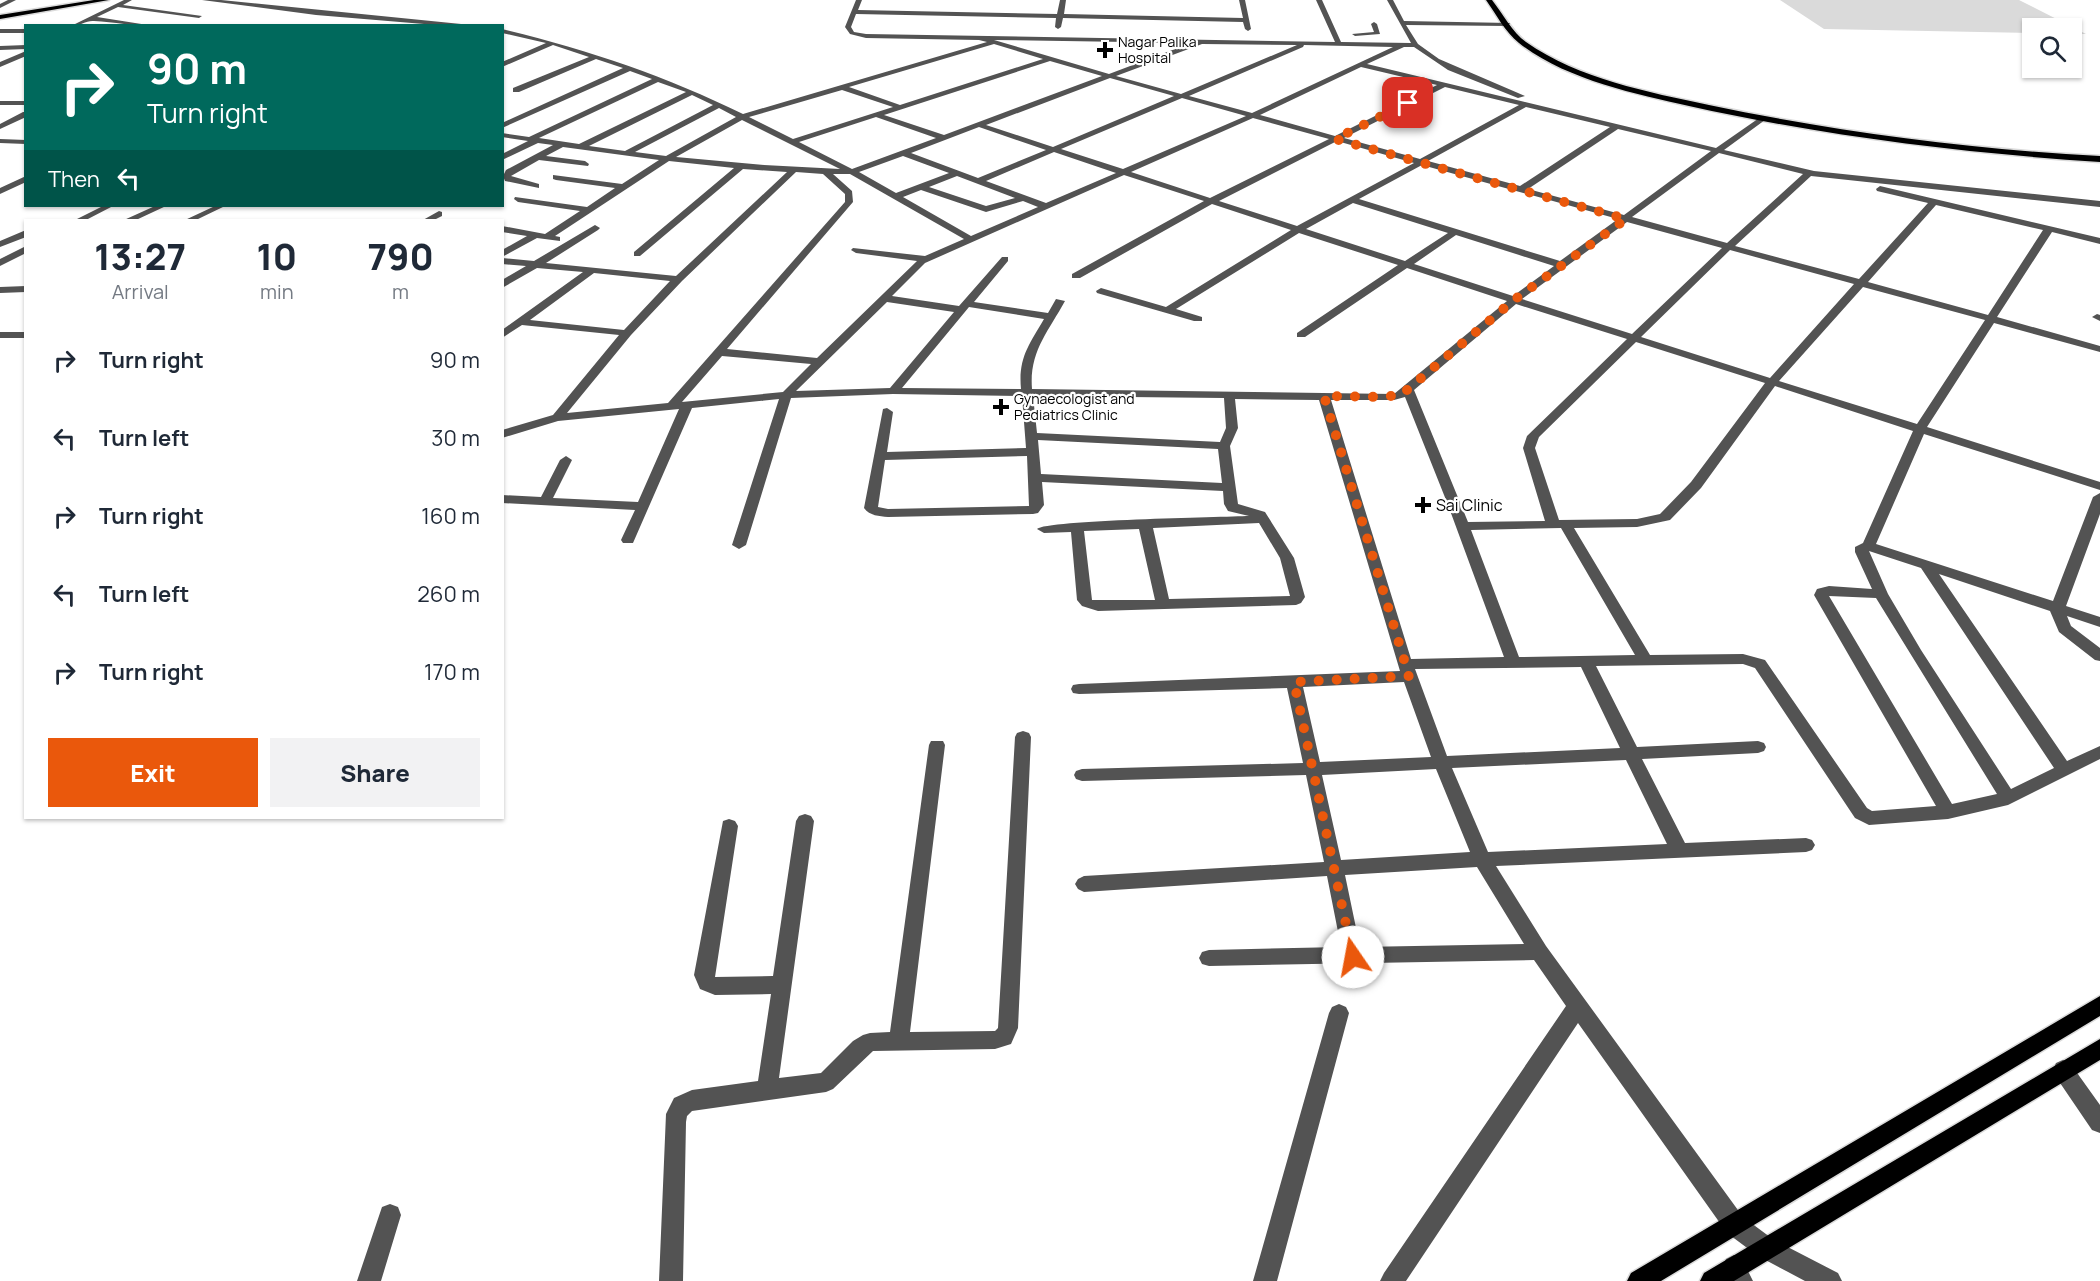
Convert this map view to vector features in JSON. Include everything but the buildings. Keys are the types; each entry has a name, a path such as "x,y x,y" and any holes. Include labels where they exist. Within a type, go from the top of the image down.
{"main road":[{"path":"0,16 94,0"},
{"path":"0,16 106,0"},
{"path":"1489,0 1521,41 1565,65 1678,101 1762,118 1922,144 2018,154 2100,159"},
{"path":"1639,1281 2100,1005"},
{"path":"1712,1281 1738,1274 1766,1248 2100,1049"}],"street":[{"path":"0,6 13,0"},
{"path":"79,24 129,0"},
{"path":"86,24 135,0"},
{"path":"205,0 348,16 460,24"},
{"path":"859,0 848,27 856,35 994,40 1416,45"},
{"path":"1056,39 1063,0"},
{"path":"1242,0 1251,42"},
{"path":"1319,0 1339,44"},
{"path":"1390,0 1416,45 1450,68 1505,90 1615,127"},
{"path":"190,21 225,2"},
{"path":"121,7 199,16"},
{"path":"854,12 1246,20"},
{"path":"994,40 1004,16"},
{"path":"95,19 135,24"},
{"path":"1403,23 1508,24"},
{"path":"1335,33 1376,34 1378,33 1374,24"},
{"path":"0,32 24,31"},
{"path":"504,32 553,43 630,68 692,92 852,172 972,240"},
{"path":"504,37 512,34"},
{"path":"547,237 666,159 742,117 994,40 1049,59 1252,116 2100,349"},
{"path":"505,137 666,159 793,171 852,172 1203,41"},
{"path":"504,64 553,43"},
{"path":"978,181 1052,148 1307,43"},
{"path":"739,545 786,395 883,298 926,259 1252,116 1402,45"},
{"path":"0,48 24,49"},
{"path":"0,63 24,50"},
{"path":"516,90 595,57"},
{"path":"792,142 1049,59"},
{"path":"1360,65 1717,153 2100,242"},
{"path":"504,125 630,68"},
{"path":"504,157 584,114 658,79"},
{"path":"1076,276 1213,200 1444,85"},
{"path":"841,87 900,107"},
{"path":"578,148 692,92"},
{"path":"0,103 24,103"},
{"path":"625,154 719,105"},
{"path":"1168,310 1299,229 1523,106"},
{"path":"545,107 584,114"},
{"path":"0,127 24,115"},
{"path":"876,115 945,138"},
{"path":"504,433 556,418 786,395 893,391 1028,391 1394,397 1408,389 1514,300 1762,118"},
{"path":"979,125 1514,300 2100,486"},
{"path":"1520,189 1615,127"},
{"path":"0,141 24,142"},
{"path":"536,186 508,179 509,172 562,144"},
{"path":"904,153 1047,207"},
{"path":"538,157 585,164"},
{"path":"504,164 519,167"},
{"path":"637,254 740,166"},
{"path":"556,418 627,333 678,279 793,171"},
{"path":"672,406 849,202 849,193 826,172"},
{"path":"895,197 956,173"},
{"path":"1645,660 1559,524 1529,448 1530,442 1633,338 1809,173 2100,204"},
{"path":"556,177 624,187"},
{"path":"0,191 24,179"},
{"path":"921,187 977,207 994,208 1023,198"},
{"path":"518,198 589,210"},
{"path":"1352,200 1562,265"},
{"path":"1463,525 1637,523 1665,517 1696,485 1772,382 1934,202"},
{"path":"1006,204 1032,214"},
{"path":"82,219 107,207"},
{"path":"131,219 160,207"},
{"path":"192,219 218,207"},
{"path":"430,219 439,214"},
{"path":"504,284 595,228"},
{"path":"0,234 10,229"},
{"path":"504,229 571,242"},
{"path":"1868,546 1920,429 2049,230"},
{"path":"1301,335 1455,232"},
{"path":"0,244 24,234"},
{"path":"504,253 536,235"},
{"path":"0,263 24,250"},
{"path":"856,250 926,259"},
{"path":"893,391 1005,259"},
{"path":"504,261 532,266 678,279"},
{"path":"504,334 591,271"},
{"path":"0,290 24,289"},
{"path":"1101,291 1198,319"},
{"path":"883,298 1051,317"},
{"path":"887,412 871,508 877,512 1026,512 1033,510 1037,505 1028,391 1024,371 1028,357 1060,302"},
{"path":"520,322 627,333"},
{"path":"0,335 24,335"},
{"path":"719,352 819,362"},
{"path":"1408,389 1463,525 1514,663"},
{"path":"1077,527 1084,600 1087,603 1098,606 1296,600 1298,597 1287,558 1262,519 1255,513 1233,508 1224,446 1232,428 1229,394"},
{"path":"1324,396 1407,670 1441,762 1482,859 1539,952 1735,1225 1766,1248 1830,1281"},
{"path":"628,540 687,405"},
{"path":"1031,436 1224,446"},
{"path":"881,456 1032,452"},
{"path":"545,501 566,460"},
{"path":"1035,478 1229,487"},
{"path":"2100,497 2057,609 2064,629 2100,656"},
{"path":"504,499 643,506"},
{"path":"1044,529 1262,519"},
{"path":"1145,524 1163,604"},
{"path":"2008,798 1881,594 1862,552 1862,547 1868,546 2100,622"},
{"path":"1925,564 2064,770"},
{"path":"1881,594 1821,592 1821,596 1948,812"},
{"path":"1079,689 1294,682 1407,670 1514,663 1743,659 1760,664 1861,813 1869,818 1878,819 1948,812 2008,798 2100,752"},
{"path":"1586,661 1679,850"},
{"path":"1294,682 1353,957"},
{"path":"671,1281 677,1110 681,1105 692,1100 826,1082 860,1047 870,1042 995,1040 1004,1037 1008,1028 1023,737"},
{"path":"899,1041 937,745"},
{"path":"1082,775 1313,769 1758,747"},
{"path":"767,1090 805,821"},
{"path":"729,826 704,975 707,983 715,986 782,985"},
{"path":"1084,884 1482,859 1806,845"},
{"path":"1209,958 1539,952"},
{"path":"1392,1281 1578,1006"},
{"path":"1265,1281 1339,1013"},
{"path":"2063,1070 2100,1124"},
{"path":"369,1281 390,1215"}],"shaded area":[{"path":"1780,0 2019,0 2054,18 2022,18 2022,33 1824,29"}],"place":[{"name":"Nagar Palika Hospital","path":"1105,50"},
{"name":"Gynaecologist and Pediatrics Clinic","path":"1001,407"},
{"name":"Sai Clinic","path":"1423,505"}],"route":[{"path":"1353,957 1294,682 1409,676 1324,396 1394,397 1401,395 1514,300 1626,219 1335,139 1408,103"}]}
